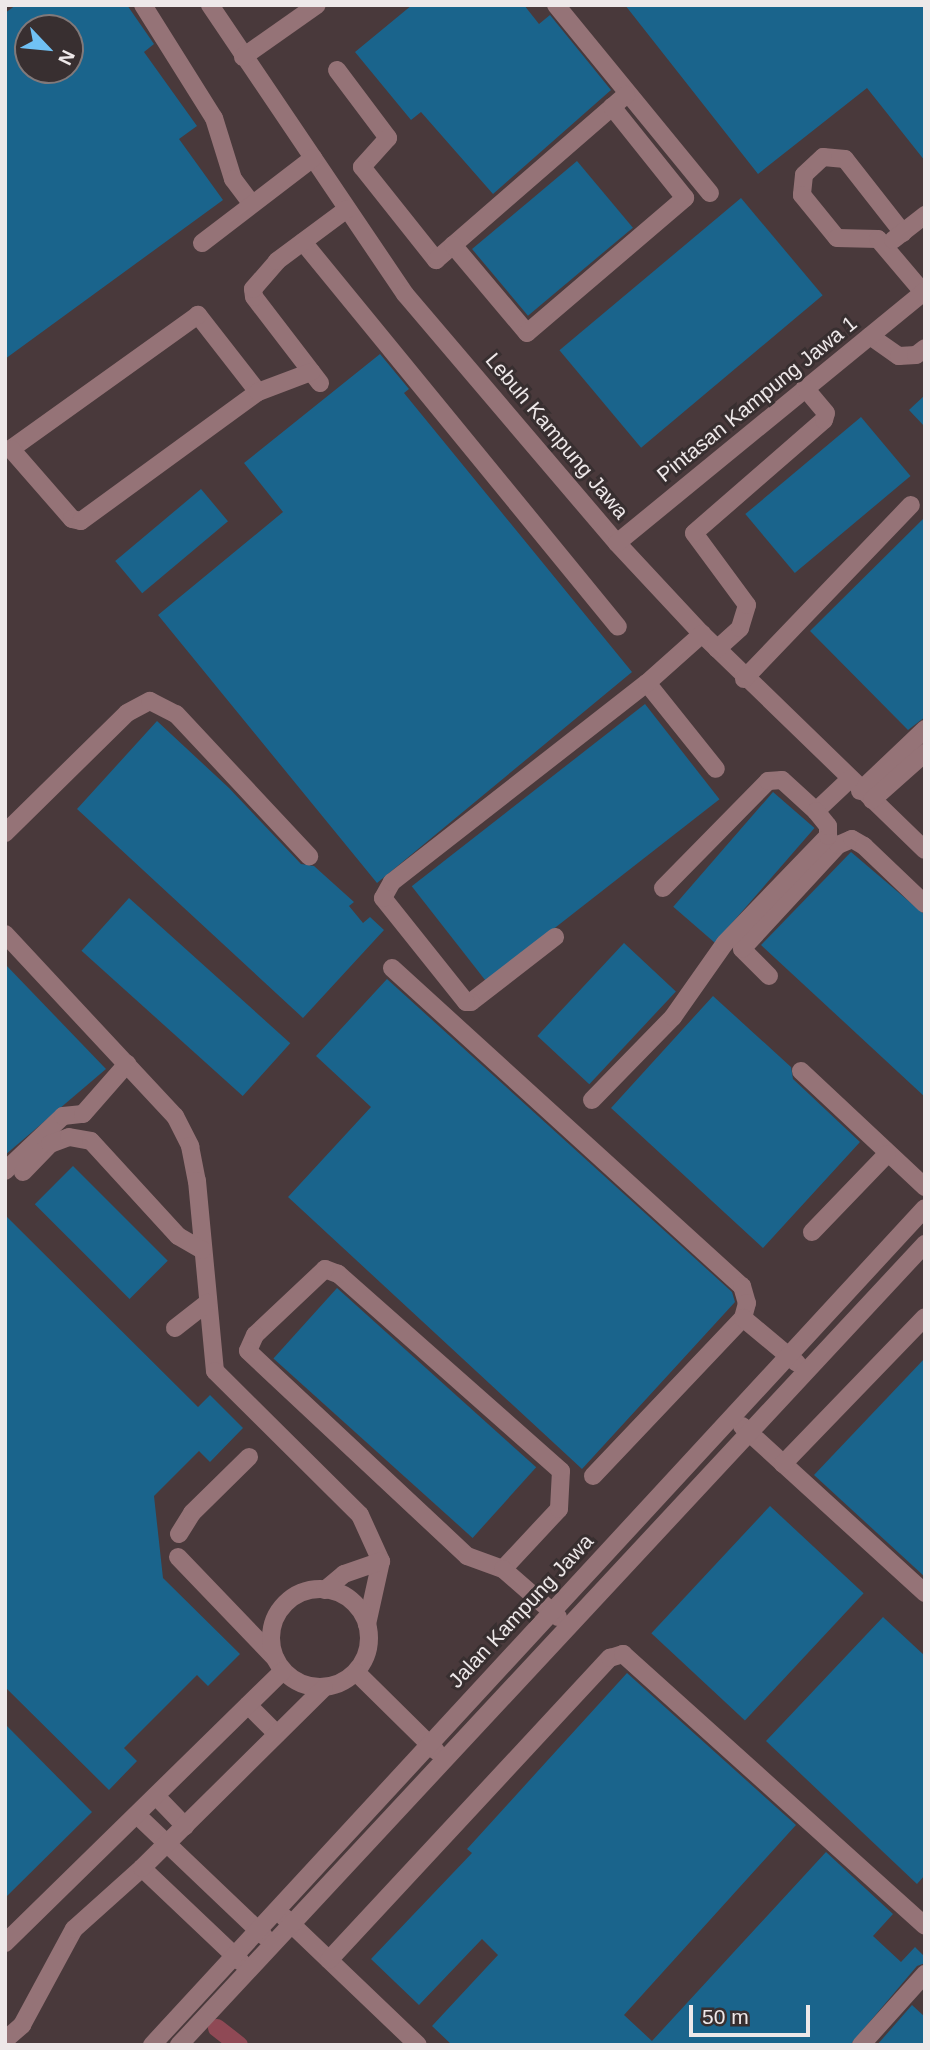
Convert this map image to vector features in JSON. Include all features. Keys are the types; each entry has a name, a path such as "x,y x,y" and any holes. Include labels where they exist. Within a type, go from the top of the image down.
{"street":[{"path":"143,5 214,118 233,179 252,204"},
{"name":"Lebuh Kampung Jawa","path":"210,5 405,294 617,543 744,679 925,850"},
{"path":"243,57 317,5"},
{"path":"556,5 626,95 710,192"},
{"path":"337,70 388,138 362,167 436,260 626,95"},
{"path":"453,245 527,333 685,198 612,107"},
{"path":"903,233 845,159 823,157 804,175 802,195 837,238 872,237 885,247 924,291"},
{"path":"202,243 313,158"},
{"path":"258,392 198,315 8,445 72,519 81,522 258,392 316,377 254,297 254,285 262,275 347,209"},
{"path":"885,247 925,215"},
{"path":"303,242 618,627"},
{"name":"Pintasan Kampung Jawa 1","path":"617,543 924,291"},
{"path":"870,336 899,356 916,355 925,348"},
{"path":"717,649 740,628 747,605 694,533 824,420 826,413 806,388"},
{"path":"744,679 911,505"},
{"path":"555,937 471,1002 466,1002 383,898 392,882 646,683 702,634"},
{"path":"646,683 716,769"},
{"path":"5,833 127,713 150,701 176,714 309,856"},
{"path":"861,790 925,729"},
{"path":"816,811 861,790 925,753"},
{"path":"592,1100 673,1017 725,943 828,836 828,826 816,811 782,780 768,781 663,888"},
{"path":"769,976 741,949 838,845 852,839 864,846 925,904"},
{"path":"5,934 175,1116 190,1146 215,1371 360,1516 381,1561 367,1624 369,1641 356,1672 324,1688 167,1844 74,1929 22,2025 5,2040"},
{"path":"392,968 742,1286 747,1303 743,1318 593,1476"},
{"path":"14,1171 64,1116 83,1114 127,1064"},
{"path":"801,1071 925,1187"},
{"path":"14,1171 50,1144 69,1137 91,1142 178,1236 202,1250"},
{"path":"812,1232 887,1154"},
{"name":"Jalan Kampung Jawa","path":"157,2043 234,1955 925,1208"},
{"path":"185,2043 272,1944 925,1244"},
{"path":"503,1569 559,1509 561,1471 338,1274 325,1269 255,1335 248,1351 467,1556 503,1569 569,1628"},
{"path":"174,1328 207,1303"},
{"path":"783,1464 925,1317"},
{"path":"743,1318 807,1372"},
{"path":"732,1416 925,1593"},
{"path":"179,1534 192,1513 249,1457"},
{"path":"178,1558 279,1664 308,1687 324,1688"},
{"path":"326,1590 344,1574 381,1561"},
{"path":"5,1943 248,1705 279,1664 271,1629 285,1604 305,1591 326,1590 346,1596 367,1624"},
{"path":"328,1960 610,1658 623,1654 925,1926"},
{"path":"356,1672 445,1760"},
{"path":"248,1705 276,1734"},
{"path":"156,1796 185,1826"},
{"path":"137,1815 272,1944"},
{"path":"142,1868 249,1969"},
{"path":"276,1910 418,2045"},
{"path":"860,2045 925,1974"}],"shaded area":[{"path":"5,5 925,5 925,2045 5,2045"}],"building":[{"path":"16,5 127,5 154,44 144,52 197,126 179,139 223,200 5,359 5,13"},
{"path":"412,5 524,5 539,24 550,15 611,90 493,194 421,112 411,120 355,52"},
{"path":"625,5 925,5 925,161 867,88 758,174"},
{"path":"577,161 633,228 528,316 472,249"},
{"path":"741,198 823,295 641,448 559,350"},
{"path":"380,354 409,389 404,393 632,672 377,883 158,615 283,512 244,463"},
{"path":"925,395 925,427 909,410"},
{"path":"861,417 910,476 795,573 745,514"},
{"path":"201,489 228,521 142,593 115,561"},
{"path":"925,517 925,717 908,730 810,631"},
{"path":"645,704 719,799 486,982 412,886"},
{"path":"157,721 229,788 301,864 314,866 354,902 349,906 363,923 370,917 384,930 303,1018 77,809"},
{"path":"773,792 815,828 715,943 673,907"},
{"path":"851,852 925,915 925,1097 761,945"},
{"path":"129,898 290,1043 243,1096 81,951"},
{"path":"624,943 676,991 589,1084 537,1036"},
{"path":"5,964 106,1069 5,1155"},
{"path":"387,979 732,1292 735,1302 582,1469 288,1197 371,1107 316,1056"},
{"path":"713,996 791,1067 793,1079 860,1142 763,1248 611,1108"},
{"path":"73,1166 168,1261 130,1299 35,1204"},
{"path":"5,1215 198,1407 210,1395 243,1428 210,1462 199,1451 154,1496 163,1578 240,1654 208,1686 197,1675 124,1748 137,1761 109,1790 5,1687"},
{"path":"337,1288 536,1467 473,1538 273,1359"},
{"path":"925,1358 925,1577 814,1475"},
{"path":"770,1506 864,1593 745,1721 651,1633"},
{"path":"883,1617 925,1656 925,1875 917,1884 766,1741"},
{"path":"627,1673 796,1825 624,2015 652,2041 826,1852 893,1914 873,1936 901,1962 915,1947 925,1957 925,1963 917,1966 850,2045 452,2045 432,2026 498,1955 482,1939 419,2005 371,1959 472,1853 467,1849"},
{"path":"5,1724 92,1812 5,1898"},
{"path":"912,2005 925,2017 925,2045 877,2045"}],"waterway":[{"path":"217,2028 239,2045"}]}
